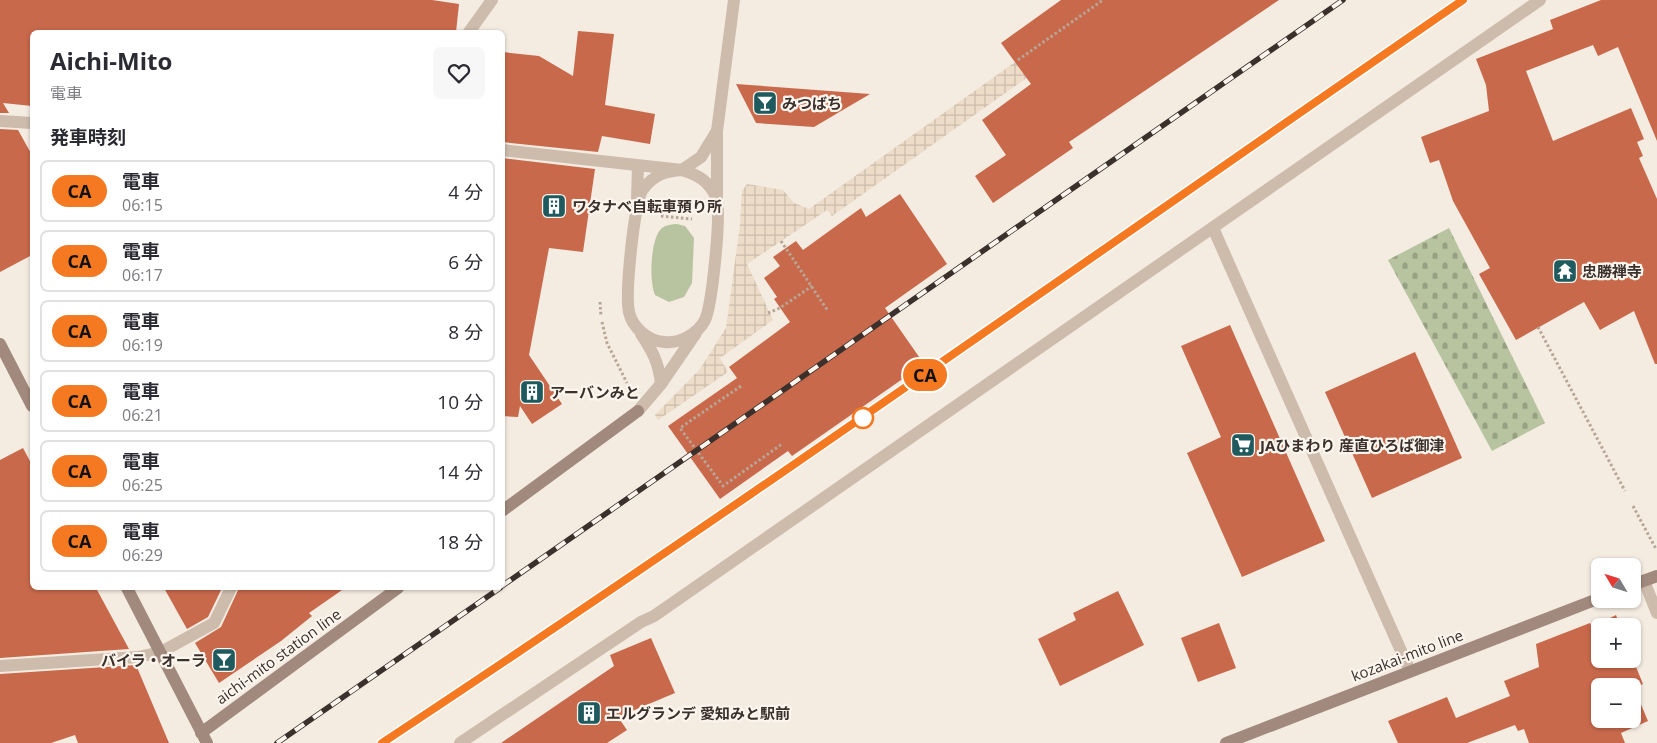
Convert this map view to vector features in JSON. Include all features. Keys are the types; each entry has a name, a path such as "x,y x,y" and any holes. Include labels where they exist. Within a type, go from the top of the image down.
{"main road":[{"path":"0,344 30,402"},
{"path":"505,509 638,411"},
{"path":"1641,582 1657,576"},
{"path":"128,590 204,738"},
{"name":"aichi-mito station line","path":"204,738 395,590"},
{"name":"kozakai-mito line","path":"1226,743 1591,601"}],"street":[{"path":"470,30 492,0"},
{"path":"638,411 661,384 704,321 709,306 718,222 717,131 734,0"},
{"path":"460,743 641,622 654,616 1540,0"},
{"path":"0,121 30,123"},
{"path":"637,210 642,191 652,179 666,171 682,170 701,157 717,131"},
{"path":"505,150 682,170 697,174 710,185 717,199"},
{"path":"638,166 637,210 627,297 629,314 654,354 660,369 661,384"},
{"path":"1213,228 1410,671"},
{"path":"636,327 649,338 664,342 679,341 694,333 704,321"},
{"path":"1641,588 1657,613"},
{"path":"0,666 138,657 161,652 214,623 230,590"}],"path":[{"path":"1018,60 1102,0"},
{"path":"637,210 718,222"},
{"path":"781,241 828,311"},
{"path":"768,313 780,308 812,286"},
{"path":"1538,328 1625,491"},
{"path":"741,386 680,428 723,486 782,444"},
{"path":"1633,506 1657,552"}],"green space":[{"path":"671,224 685,226 694,238 692,283 684,297 669,302 655,295 653,289 651,271 653,250 658,233 662,228"},
{"path":"1449,228 1545,423 1492,451 1388,260"}],"shaded area":[{"path":"1018,60 1028,77 832,216 827,210 747,264 773,320 720,358 728,372 658,420 655,415 700,369 726,328 740,225 742,191 747,184 783,190 794,203 809,209"}],"building":[{"path":"0,0 432,0 459,4 456,30 30,30 30,106 3,103 9,113 0,113"},
{"path":"1061,0 1279,0 1069,142 1073,148 993,203 975,176 1006,155 982,120 1031,84 1001,43"},
{"path":"1601,0 1657,0 1657,141 1618,47 1598,56 1593,45 1526,71 1553,141 1631,108 1644,139 1637,142 1643,156 1639,158 1657,199 1657,364 1655,364 1634,311 1600,330 1584,302 1516,340 1479,274 1490,268 1453,201 1439,160 1430,163 1421,137 1489,111 1486,85 1476,59 1553,29 1550,20"},
{"path":"578,31 614,34 605,105 655,114 650,144 602,136 598,152 505,142 505,52 539,56 573,76"},
{"path":"736,84 870,94 814,127 756,123"},
{"path":"0,129 18,130 30,151 30,256 0,272"},
{"path":"505,158 595,169 583,252 549,248 529,355 562,404 532,424 520,406 518,417 505,416"},
{"path":"900,194 947,264 885,308 924,364 792,456 788,451 720,499 668,426 737,378 729,367 790,322 774,299 777,297 764,278 780,266 773,257 796,241 803,250 861,208 866,217"},
{"name":"JAひまわり 産直ひろば御津","path":"1230,325 1325,541 1242,577 1187,453 1221,437 1181,346"},
{"path":"1415,352 1462,458 1372,498 1325,392"},
{"path":"23,448 30,461 30,590 97,590 129,649 0,658 0,460"},
{"path":"165,590 221,590 208,617 187,629"},
{"path":"238,590 342,590 309,613 312,616 281,641 219,683 195,643 221,627"},
{"path":"1118,591 1144,645 1060,686 1038,639 1076,620 1073,613"},
{"path":"1219,623 1236,668 1198,682 1181,638"},
{"path":"1590,623 1591,668 1636,668 1641,678 1591,678 1591,728 1632,728 1621,733 1625,743 1529,743 1524,729 1518,731 1515,725 1467,743 1398,743 1388,721 1447,697 1456,718 1510,696 1504,681 1539,667 1536,644"},
{"path":"651,638 675,693 618,717 627,730 607,743 501,743 614,666 610,655"},
{"path":"136,665 169,743 78,743 75,735 51,743 0,743 0,674"},
{"path":"1641,704 1648,721 1641,724"}],"railway":[{"path":"505,584 1343,0"},
{"path":"383,743 790,468 1463,0"},
{"path":"277,743 497,590"}],"train":[{"name":"CA","path":"382,743 563,624 840,434 1463,0"}],"place":[{"name":"みつばち","path":"765,103"},
{"name":"ワタナベ自転車預り所","path":"554,206"},
{"name":"忠勝禅寺","path":"1565,271"},
{"name":"アーバンみと","path":"532,392"},
{"name":"JAひまわり 産直ひろば御津","path":"1243,445"},
{"name":"バイラ・オーラ","path":"224,660"},
{"name":"エルグランデ 愛知みと駅前","path":"589,713"}]}
